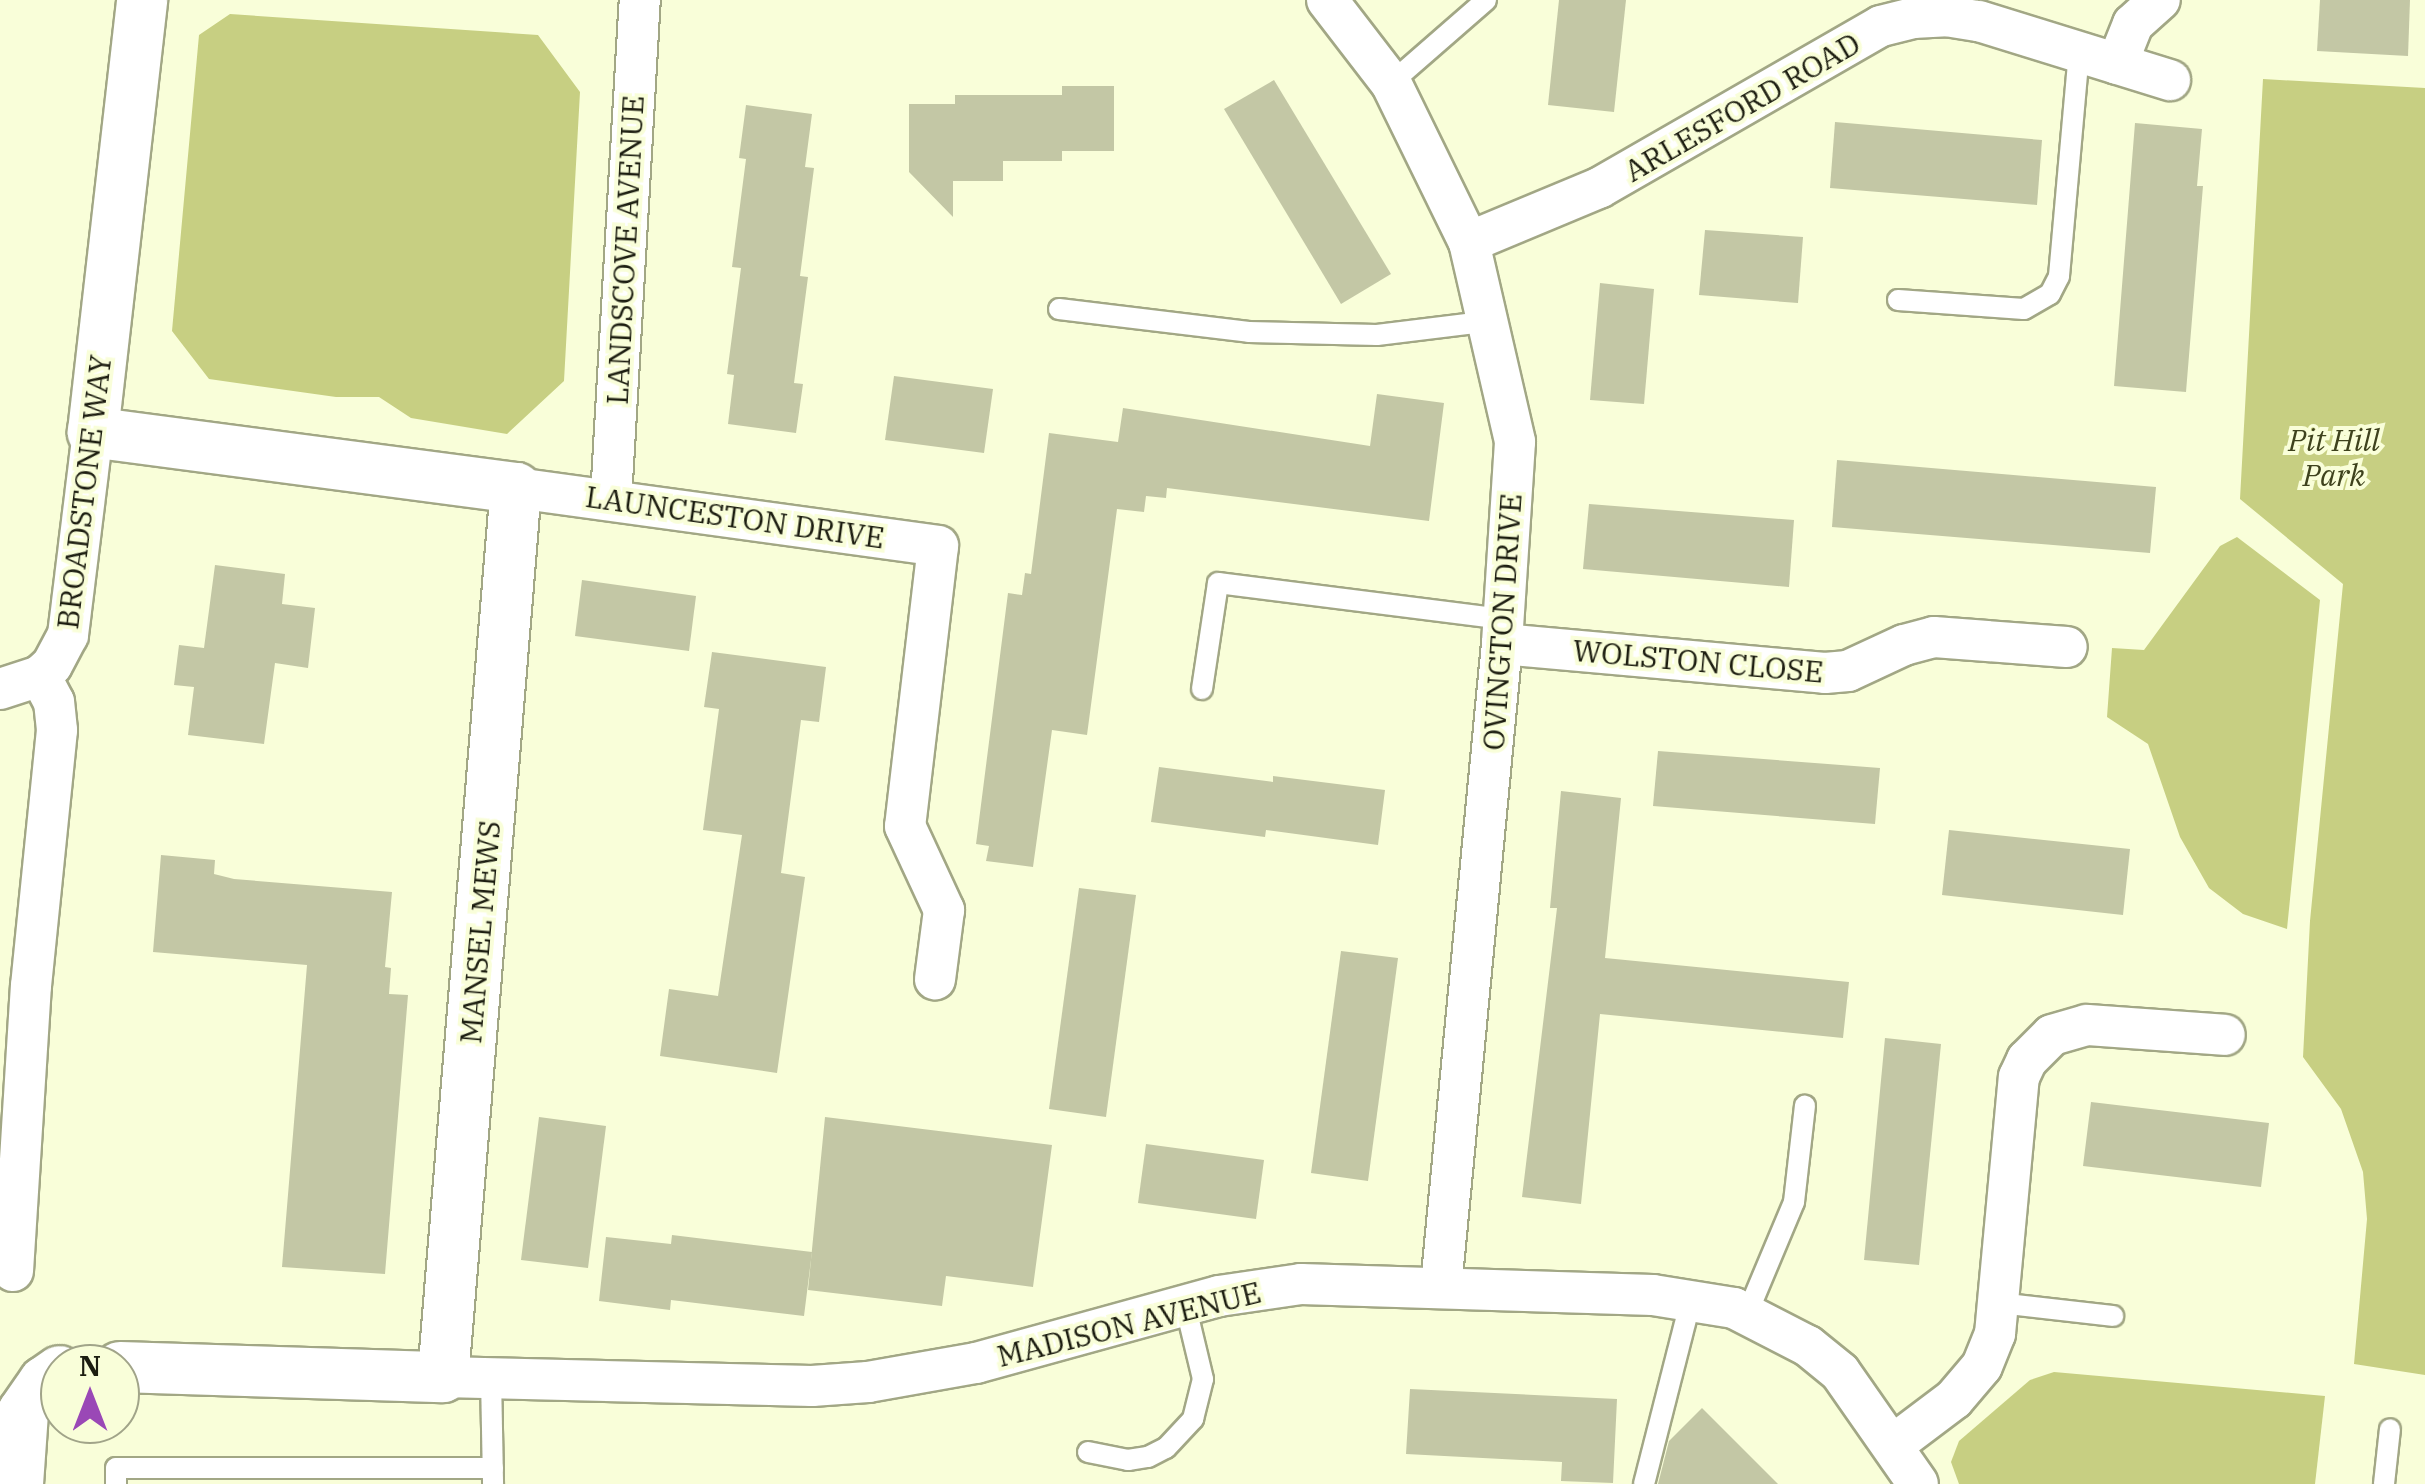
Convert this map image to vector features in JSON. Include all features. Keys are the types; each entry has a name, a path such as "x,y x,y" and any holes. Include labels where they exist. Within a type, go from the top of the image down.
{"street":[{"name":"BROADSTONE WAY","path":"40,676 52,665 68,635 142,0"},
{"name":"LANDSCOVE AVENUE","path":"611,499 640,0"},
{"name":"OVINGTON DRIVE","path":"1327,0 1391,83 1469,242 1491,320 1516,442 1441,1287"},
{"path":"2098,58 2160,0"},
{"name":"ARLESFORD ROAD","path":"1469,242 1531,219 1662,156 1881,26 1914,18 1946,16 1979,21 2170,80"},
{"name":"LAUNCESTON DRIVE","path":"93,432 938,546 906,826 944,910 936,979"},
{"name":"MANSEL MEWS","path":"467,1377 516,488"},
{"name":"WOLSTON CLOSE","path":"1502,632 1826,673 1858,668 1904,645 1934,637 2067,648"},
{"path":"0,689 40,676 54,702 57,730 31,986 13,1271"},
{"path":"1893,1445 1954,1399 1982,1366 1995,1334 2019,1076 2038,1046 2069,1028 2086,1025 2226,1035"},
{"name":"MADISON AVENUE","path":"467,1377 812,1386 868,1382 976,1363 1185,1304 1301,1284 1691,1299 1747,1314 1808,1346 1840,1372 1918,1484"},
{"path":"140,1368 467,1377"},
{"path":"18,1484 23,1412 40,1388"}],"lane":[{"path":"1391,83 1486,0"},
{"path":"1898,300 2024,309 2050,294 2059,276 2098,58"},
{"path":"1059,309 1267,332 1376,335 1491,320"},
{"path":"1202,689 1218,584 1502,632"},
{"path":"1747,1314 1794,1202 1806,1106"},
{"path":"1644,1484 1691,1299"},
{"path":"1999,1303 2114,1316"},
{"path":"1088,1452 1128,1460 1148,1457 1166,1448 1193,1419 1203,1379 1185,1304"},
{"path":"116,1484 116,1468 493,1476 467,1377"},
{"path":"2384,1484 2390,1429"}],"green space":[{"path":"230,14 538,35 580,92 564,381 507,434 411,418 379,397 336,397 209,379 172,331 199,35"},
{"name":"Pit Hill Park","path":"2263,79 2425,88 2425,1375 2354,1364 2367,1219 2363,1172 2341,1109 2303,1057 2310,921 2343,584 2240,499"},
{"path":"2237,537 2320,600 2287,929 2243,914 2209,888 2180,837 2148,744 2107,717 2112,648 2144,650 2220,546"},
{"path":"2054,1372 2325,1396 2315,1484 1959,1484 1951,1462 1959,1441 2030,1380"}],"building":[{"path":"1559,0 1626,0 1614,112 1548,105"},
{"path":"2320,0 2410,0 2408,56 2317,51"},
{"path":"1274,80 1391,274 1341,304 1224,109"},
{"path":"1062,86 1114,86 1114,151 1062,151 1062,161 1003,161 1003,181 953,181 953,217 909,172 909,104 955,104 955,95 1062,95"},
{"path":"746,105 812,114 805,167 814,168 800,276 808,277 794,383 803,384 796,433 728,424 734,375 727,374 741,268 732,267 746,159 739,158"},
{"path":"1835,122 2042,140 2037,205 1830,188"},
{"path":"2135,123 2202,129 2197,186 2203,186 2186,392 2114,386"},
{"path":"1705,230 1803,237 1798,303 1699,295"},
{"path":"1600,283 1654,289 1644,404 1590,400"},
{"path":"894,376 993,389 984,453 885,440"},
{"path":"1377,394 1444,403 1429,521 1167,488 1166,498 1146,496 1144,512 1117,509 1087,735 1052,730 1033,867 986,861 989,846 976,844 1008,593 1022,595 1025,573 1031,574 1049,433 1118,442 1123,408 1370,446"},
{"path":"1837,460 2156,487 2150,553 1832,527"},
{"path":"1589,504 1794,520 1789,587 1583,569"},
{"path":"215,565 285,574 282,604 315,608 308,668 275,663 264,744 188,735 194,687 174,685 179,645 204,648"},
{"path":"582,580 696,596 689,651 575,636"},
{"path":"712,652 826,667 819,722 801,720 781,873 805,877 777,1073 660,1056 669,989 718,996 742,835 703,830 719,709 704,707"},
{"path":"1658,751 1880,768 1875,824 1653,806"},
{"path":"1159,767 1273,782 1273,776 1385,790 1378,845 1266,830 1265,837 1151,822"},
{"path":"1561,791 1621,798 1605,958 1849,982 1843,1038 1600,1014 1581,1204 1522,1197 1557,908 1550,908"},
{"path":"1949,830 2130,849 2123,915 1942,895"},
{"path":"161,855 215,860 214,874 234,879 392,892 385,967 391,968 389,994 408,995 385,1274 282,1267 307,965 153,952"},
{"path":"1079,888 1136,895 1106,1117 1049,1109"},
{"path":"1341,951 1398,958 1368,1181 1311,1173"},
{"path":"1885,1038 1941,1044 1919,1265 1864,1260"},
{"path":"2091,1102 2269,1123 2261,1187 2083,1166"},
{"path":"539,1117 606,1126 588,1268 521,1260"},
{"path":"825,1117 1052,1145 1033,1287 946,1276 942,1306 808,1290"},
{"path":"1146,1144 1264,1160 1256,1219 1138,1203"},
{"path":"672,1235 812,1252 804,1316 671,1300 670,1310 599,1301 606,1237 671,1244"},
{"path":"1410,1389 1617,1399 1613,1483 1561,1481 1562,1462 1406,1454"},
{"path":"1702,1408 1778,1484 1658,1484 1669,1441"}]}
